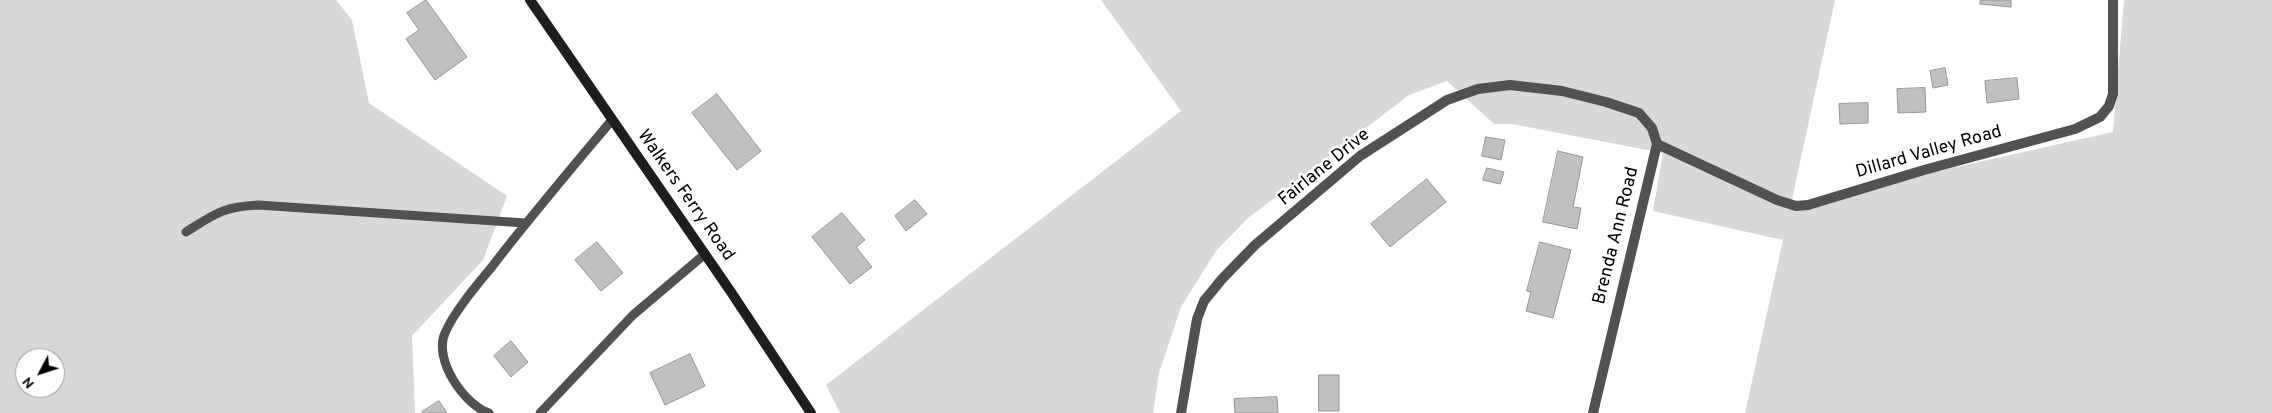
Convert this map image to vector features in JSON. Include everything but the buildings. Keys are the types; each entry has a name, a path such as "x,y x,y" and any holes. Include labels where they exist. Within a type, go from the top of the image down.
{"street":[{"name":"Walkers Ferry Road","path":"530,0 705,254 811,413"},
{"name":"Dillard Valley Road","path":"1656,144 1777,200 1796,206 1808,205 1924,170 2075,129 2100,118 2109,106 2113,94 2113,0"},
{"name":"Fairlane Drive","path":"1181,413 1190,352 1197,319 1204,301 1255,245 1360,156 1447,100 1478,89 1510,85 1562,92 1598,100 1639,113 1652,128 1656,144"},
{"name":"Brenda Ann Road","path":"1593,413 1656,144"}],"lane":[{"path":"489,413 483,411 458,388 442,357 444,334 472,292 525,223 612,120"},
{"path":"186,232 221,210 234,206 258,204 525,223"},
{"path":"540,413 633,315 705,254"}],"shaded area":[{"path":"0,0 336,0 352,20 369,103 507,196 483,260 412,336 415,413 0,413"},
{"path":"1101,0 1835,0 1791,204 2113,132 2124,0 2272,0 2272,413 1745,413 1783,240 1653,211 1663,153 1512,124 1494,124 1447,81 1409,95 1247,219 1216,251 1181,307 1159,373 1153,413 840,413 826,385 1181,111"}]}
